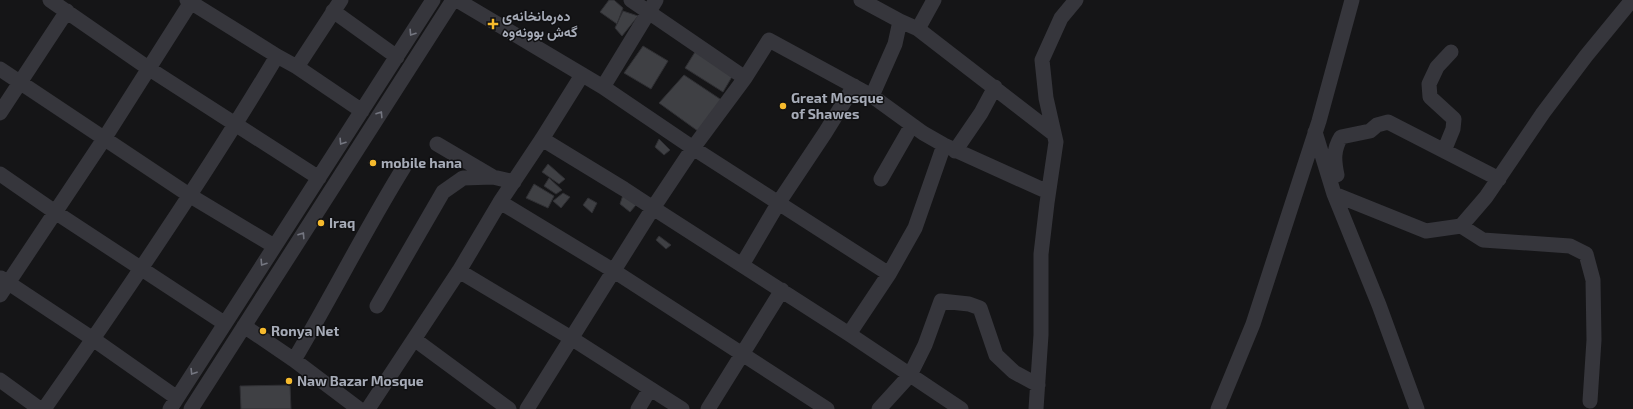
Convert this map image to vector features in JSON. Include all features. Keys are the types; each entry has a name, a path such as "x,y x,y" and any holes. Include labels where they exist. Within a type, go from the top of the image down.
{"street":[{"path":"50,0 148,68 319,178"},
{"path":"191,409 453,0"},
{"path":"457,0 603,87 693,148 889,274"},
{"path":"631,0 653,6 745,78"},
{"path":"862,0 876,4 900,21 918,29 1054,134"},
{"path":"918,29 934,0"},
{"path":"1218,409 1253,324 1315,132 1352,0"},
{"path":"1461,226 1486,197 1543,113 1586,56 1632,0"},
{"path":"0,296 4,280 55,212 104,139 189,1 296,67 362,111"},
{"path":"4,280 93,339 173,404 397,56 427,2 443,16"},
{"path":"1036,409 1041,335 1042,254 1048,192 1056,142 1046,98 1042,60 1068,4"},
{"path":"296,67 337,6 397,56"},
{"path":"603,87 653,6"},
{"path":"0,113 67,11"},
{"path":"872,96 895,44 900,21"},
{"path":"527,409 653,208 693,148 745,78 769,40 872,96 912,125 949,148 1048,192"},
{"path":"1444,151 1453,129 1454,119 1430,97 1429,84 1437,67 1452,52"},
{"path":"44,409 142,269 189,195 237,124 277,56"},
{"path":"0,69 189,195 274,246"},
{"path":"368,409 459,271 500,202 582,75"},
{"path":"742,265 779,202 854,86"},
{"path":"849,334 889,274 915,228 949,148 981,113 994,88"},
{"path":"1337,195 1333,158 1341,137 1363,131 1370,131 1377,125 1388,122 1499,179"},
{"path":"881,179 912,125"},
{"path":"1315,132 1417,409"},
{"path":"542,139 624,188 782,290 961,409"},
{"path":"437,144 493,177"},
{"path":"294,360 325,308 387,194 404,167"},
{"path":"0,174 224,323"},
{"path":"377,306 443,192 463,178 493,177 514,182"},
{"path":"1337,195 1426,231 1461,226 1483,240 1570,246 1586,254 1593,280 1594,340 1590,401"},
{"path":"500,202 614,271 827,409"},
{"path":"459,271 571,338 682,409"},
{"path":"708,409 782,290"},
{"path":"879,409 910,375 925,345 941,301 970,304 980,308 996,355 1014,372 1038,385"},
{"path":"244,326 294,360 359,409"},
{"path":"414,339 509,409"},
{"path":"0,380 40,409"},
{"path":"638,409 650,389"}],"building":[{"path":"609,0 614,0 623,8 617,24 600,12"},
{"path":"623,11 638,16 622,36 615,28"},
{"path":"643,46 668,61 651,89 624,73"},
{"path":"695,52 733,75 723,92 685,68"},
{"path":"684,75 726,103 702,134 659,103"},
{"path":"659,139 670,150 664,155 655,147"},
{"name":"mobile hana","path":"371,159 377,162 374,167 368,163"},
{"path":"548,164 565,179 559,184 542,172"},
{"path":"549,178 562,190 556,194 544,186"},
{"path":"534,184 554,196 548,208 526,198"},
{"path":"563,193 570,197 561,208 553,201"},
{"path":"623,195 636,205 630,212 620,204"},
{"path":"588,198 597,203 592,213 583,205"},
{"path":"659,236 671,245 666,249 656,240"},
{"path":"290,385 291,409 241,409 240,386"}],"place":[{"name":"دەرمانخانەی گەش بوونەوە","path":"493,24"},
{"name":"Great Mosque of Shawes","path":"783,106"},
{"name":"mobile hana","path":"373,163"},
{"name":"Iraq","path":"321,223"},
{"name":"Ronya Net","path":"263,331"},
{"name":"Naw Bazar Mosque","path":"289,381"}]}
